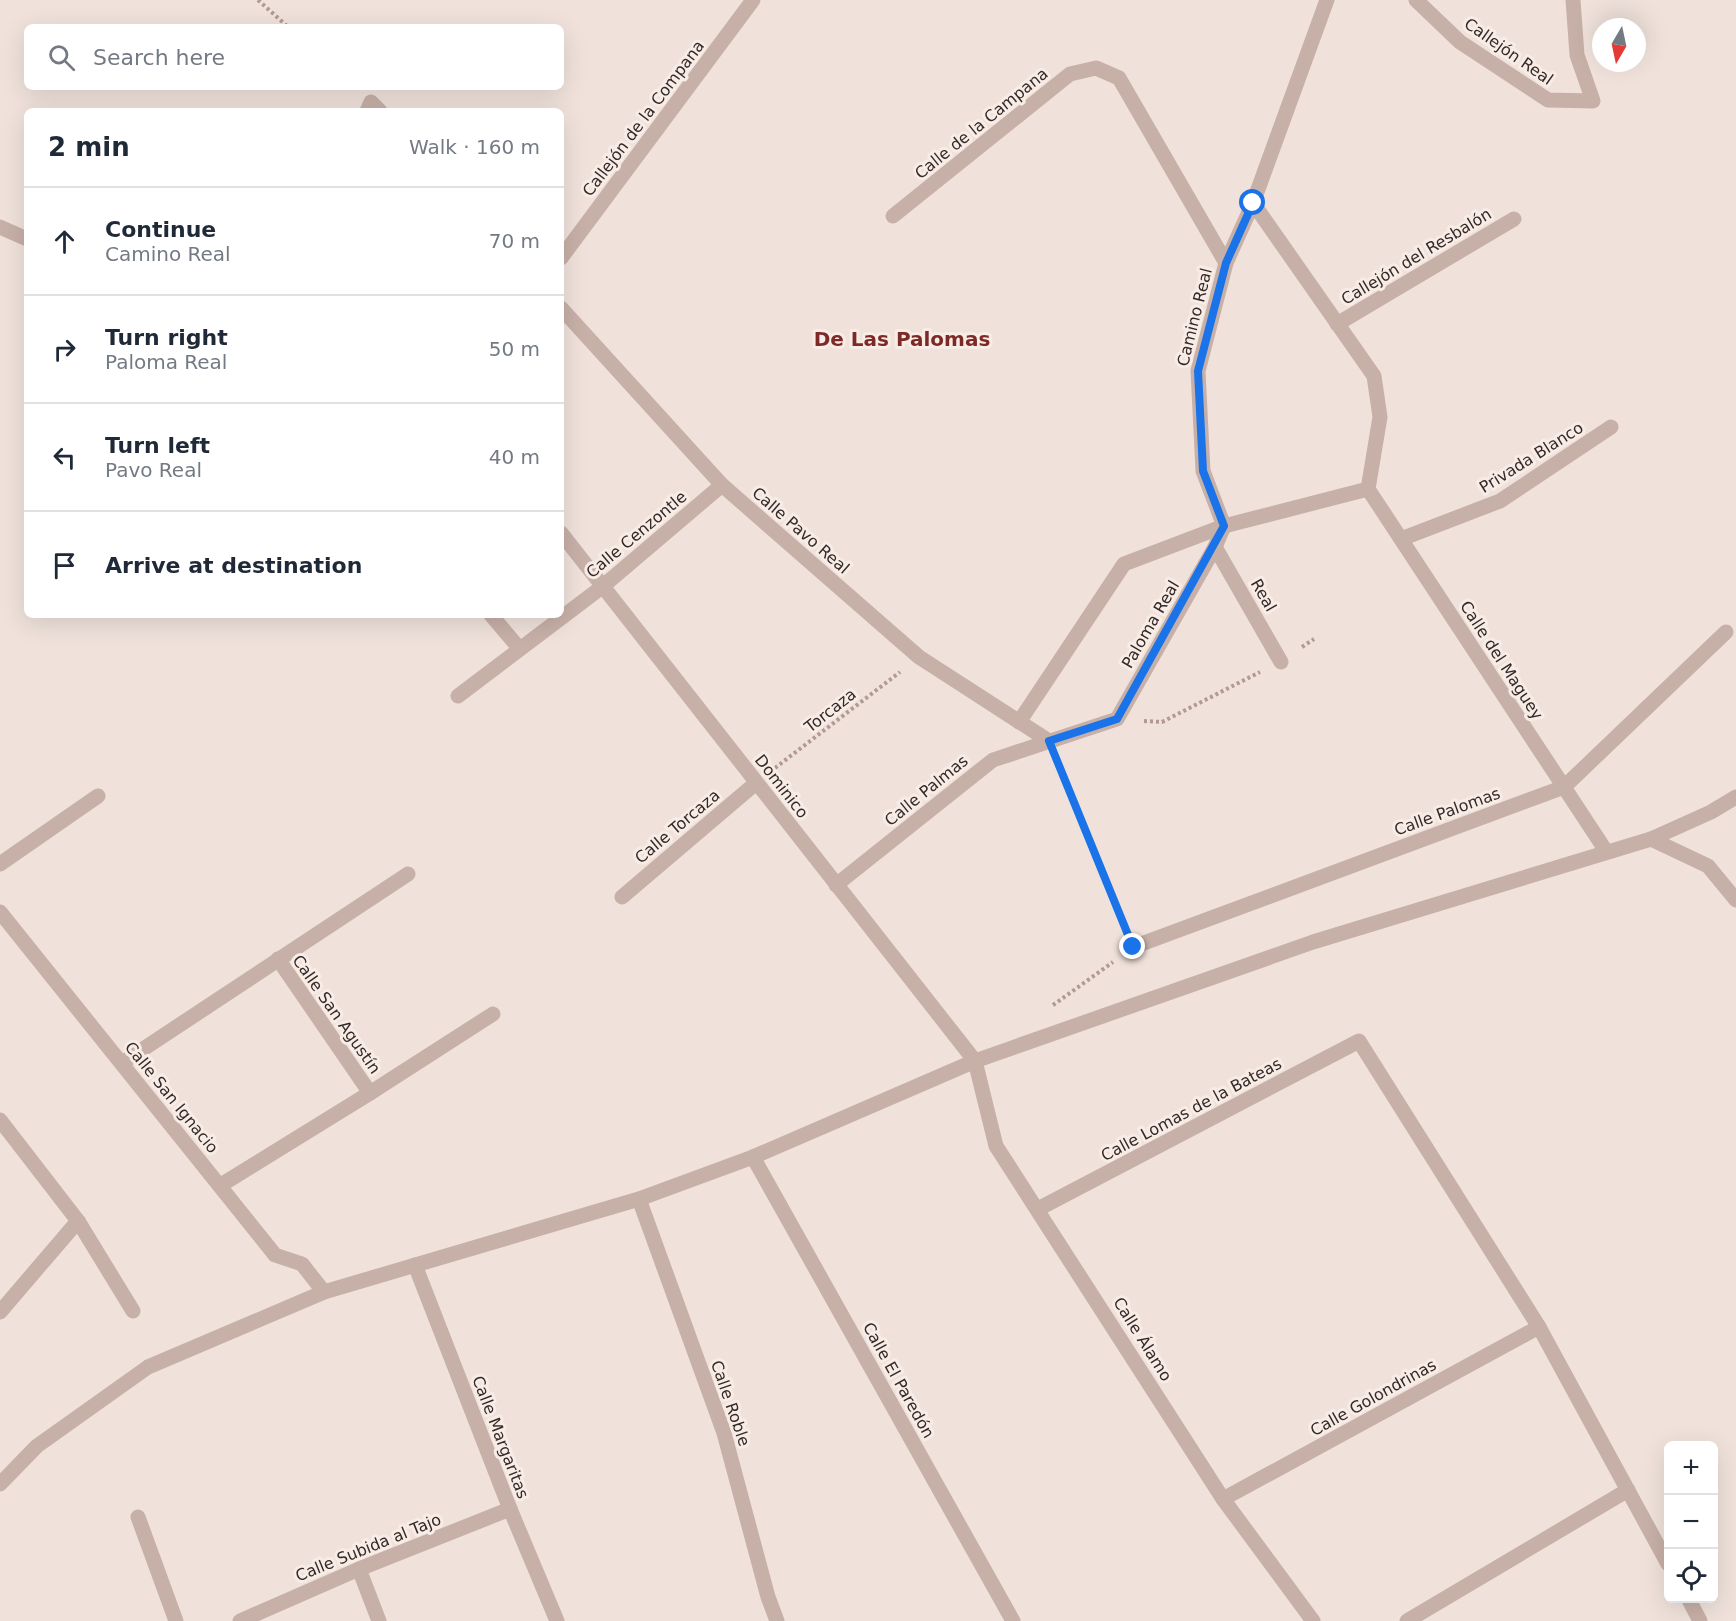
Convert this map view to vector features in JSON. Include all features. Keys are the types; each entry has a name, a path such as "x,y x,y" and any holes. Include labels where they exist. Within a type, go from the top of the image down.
{"street":[{"name":"Callejón de la Compana","path":"564,254 753,0"},
{"name":"Camino Real","path":"1224,526 1203,471 1198,371 1226,263 1253,203 1327,0"},
{"name":"Callejón Real","path":"1416,0 1460,42 1548,100 1593,101 1577,56 1573,0"},
{"name":"Calle de la Campana","path":"893,216 1070,74 1096,68 1119,78 1226,263"},
{"path":"1019,722 1124,564 1224,526 1368,489 1380,417 1374,376 1253,203"},
{"name":"Callejón del Resbalón","path":"1337,324 1514,219"},
{"path":"0,227 24,238"},
{"name":"Calle Pavo Real","path":"564,312 722,485 919,657 1049,741"},
{"name":"Privada Blanco","path":"1401,540 1500,501 1611,428"},
{"name":"Calle Cenzontle","path":"564,615 602,587 722,485"},
{"name":"Calle del Maguey","path":"1368,489 1606,851"},
{"path":"1215,547 1224,526"},
{"name":"Dominico","path":"564,537 975,1061"},
{"name":"Real","path":"1215,547 1281,662"},
{"name":"Paloma Real","path":"1117,719 1215,547"},
{"path":"494,618 519,648"},
{"name":"Calle Cenzontle","path":"458,696 560,618"},
{"name":"Calle Palomas","path":"1133,947 1564,787 1726,633"},
{"path":"1049,741 1117,719"},
{"name":"Calle Palmas","path":"836,885 993,760 1049,741"},
{"name":"Calle Torcaza","path":"622,897 756,783"},
{"path":"0,864 98,796"},
{"path":"0,1484 37,1446 148,1367 324,1292 639,1199 753,1157 975,1061 1313,942 1652,838 1712,812 1736,797"},
{"path":"1652,838 1708,867 1736,900"},
{"path":"278,960 408,874"},
{"name":"Calle San Ignacio","path":"0,912 275,1255 302,1264 324,1292"},
{"name":"Calle San Agustín","path":"122,1063 278,960 370,1093"},
{"name":"Calle San Agustín","path":"220,1185 493,1014"},
{"name":"Calle Lomas de la Bateas","path":"1038,1209 1359,1041 1539,1327"},
{"name":"Calle Álamo","path":"975,1061 996,1146 1223,1499 1313,1621"},
{"path":"0,1120 78,1221 133,1311"},
{"name":"Calle El Paredón","path":"753,1157 1012,1621"},
{"name":"Calle Roble","path":"639,1199 724,1433 768,1597 777,1621"},
{"path":"0,1312 78,1221"},
{"name":"Calle Margaritas","path":"415,1265 510,1509 557,1621"},
{"path":"1539,1327 1664,1556"},
{"name":"Calle Golondrinas","path":"1223,1499 1539,1327"},
{"path":"1407,1621 1628,1490"},
{"name":"Calle Subida al Tajo","path":"240,1621 359,1569 510,1509"},
{"path":"138,1517 176,1621"},
{"path":"359,1569 379,1621"},
{"path":"1690,1603 1700,1621"}],"path":[{"path":"258,0 285,24"},
{"name":"Torcaza","path":"756,783 919,657"},
{"path":"1117,719 1162,722 1281,662"},
{"path":"1049,741 1133,947"}],"district":[{"name":"De Las Palomas","path":"902,339"}],"route":[{"path":"1133,947 1049,741 1117,719 1215,547 1224,526 1203,471 1198,371 1226,263 1253,203"}]}
